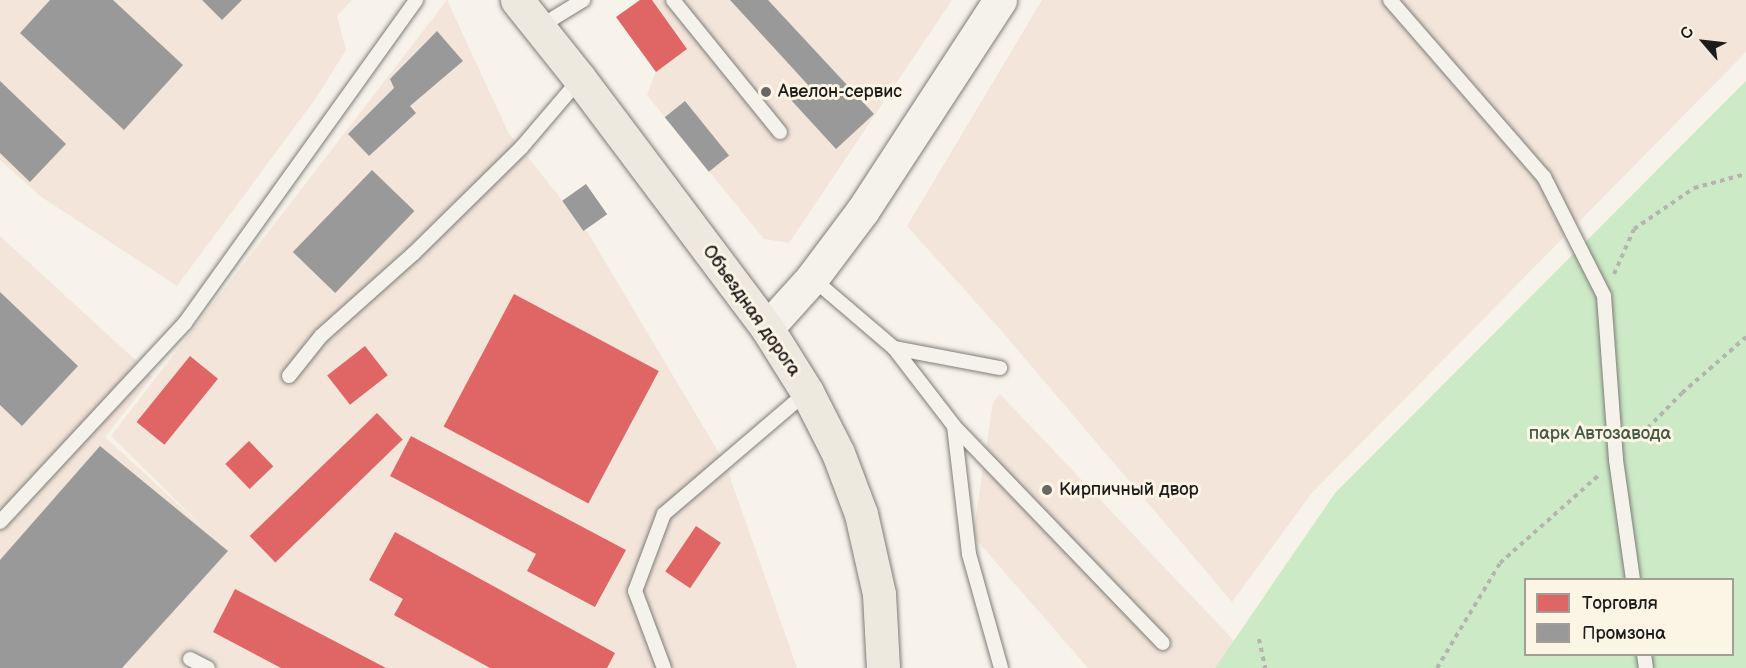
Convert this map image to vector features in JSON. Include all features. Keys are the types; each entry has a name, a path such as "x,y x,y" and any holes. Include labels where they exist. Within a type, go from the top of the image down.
{"main road":[{"name":"Объездная дорога","path":"518,0 767,328 807,392 838,453 861,514 879,594 884,668"}],"street":[{"path":"767,328 812,278 863,210 1000,0"}],"lane":[{"path":"0,522 185,323 416,0"},
{"path":"539,27 583,0"},
{"path":"673,0 780,132"},
{"path":"1390,0 1544,177 1604,296 1616,460 1633,578"},
{"path":"289,376 321,336 414,253 521,148 580,79"},
{"path":"812,278 894,348 954,426 1163,643"},
{"path":"894,348 1000,368"},
{"path":"664,668 635,591 664,514 807,392"},
{"path":"954,426 969,554 1001,668"},
{"path":"189,658 208,668"}],"path":[{"path":"1604,296 1634,229 1694,188 1746,174"},
{"path":"1437,668 1500,563 1616,460 1683,393 1746,337"},
{"path":"1259,639 1266,668"}],"shaded area":[{"path":"0,0 352,0 337,16 346,50 316,98 177,286 40,196 0,160"},
{"path":"447,0 508,132 588,233 725,463 797,668 0,668 0,236 153,376 105,437 206,530 111,436"},
{"path":"640,0 952,0 789,243 764,239 647,95 656,71 616,17"},
{"path":"1042,0 1746,0 1746,52 1311,494 1232,602 999,328 907,226"},
{"path":"1000,394 1239,646 1216,668 1088,668 973,536 993,402"}],"green space":[{"name":"парк Автозавода","path":"1746,81 1746,668 1215,668 1335,493"}],"building: Торговля":[{"path":"640,0 652,0 687,49 656,72 616,17"},
{"path":"514,294 659,371 588,503 444,426"},
{"path":"365,346 388,375 350,405 327,376"},
{"path":"190,356 218,379 164,445 137,422"},
{"path":"377,413 403,440 275,563 250,536"},
{"path":"411,436 626,550 595,607 527,571 536,554 390,476"},
{"path":"249,441 273,466 250,489 225,464"},
{"path":"696,526 721,543 690,588 665,572"},
{"path":"395,532 615,653 607,668 490,668 394,615 403,599 369,580"},
{"path":"235,589 386,668 281,668 213,632"}],"building: Промзона":[{"path":"50,0 113,0 183,65 124,130 20,33"},
{"path":"202,0 242,0 222,20"},
{"path":"730,0 768,0 874,114 836,149 791,100 808,85"},
{"path":"437,31 463,61 410,106 416,113 369,156 348,134 394,88 390,79"},
{"path":"0,81 66,144 30,182 0,153"},
{"path":"685,101 729,155 709,172 665,117"},
{"path":"372,170 414,211 335,293 293,252"},
{"path":"586,184 607,214 583,231 562,201"},
{"path":"0,292 78,366 22,426 0,405"},
{"path":"100,446 228,551 122,668 0,668 0,560"}],"place":[{"name":"Авелон-сервис","path":"766,92"},
{"name":"Кирпичный двор","path":"1047,490"}]}
